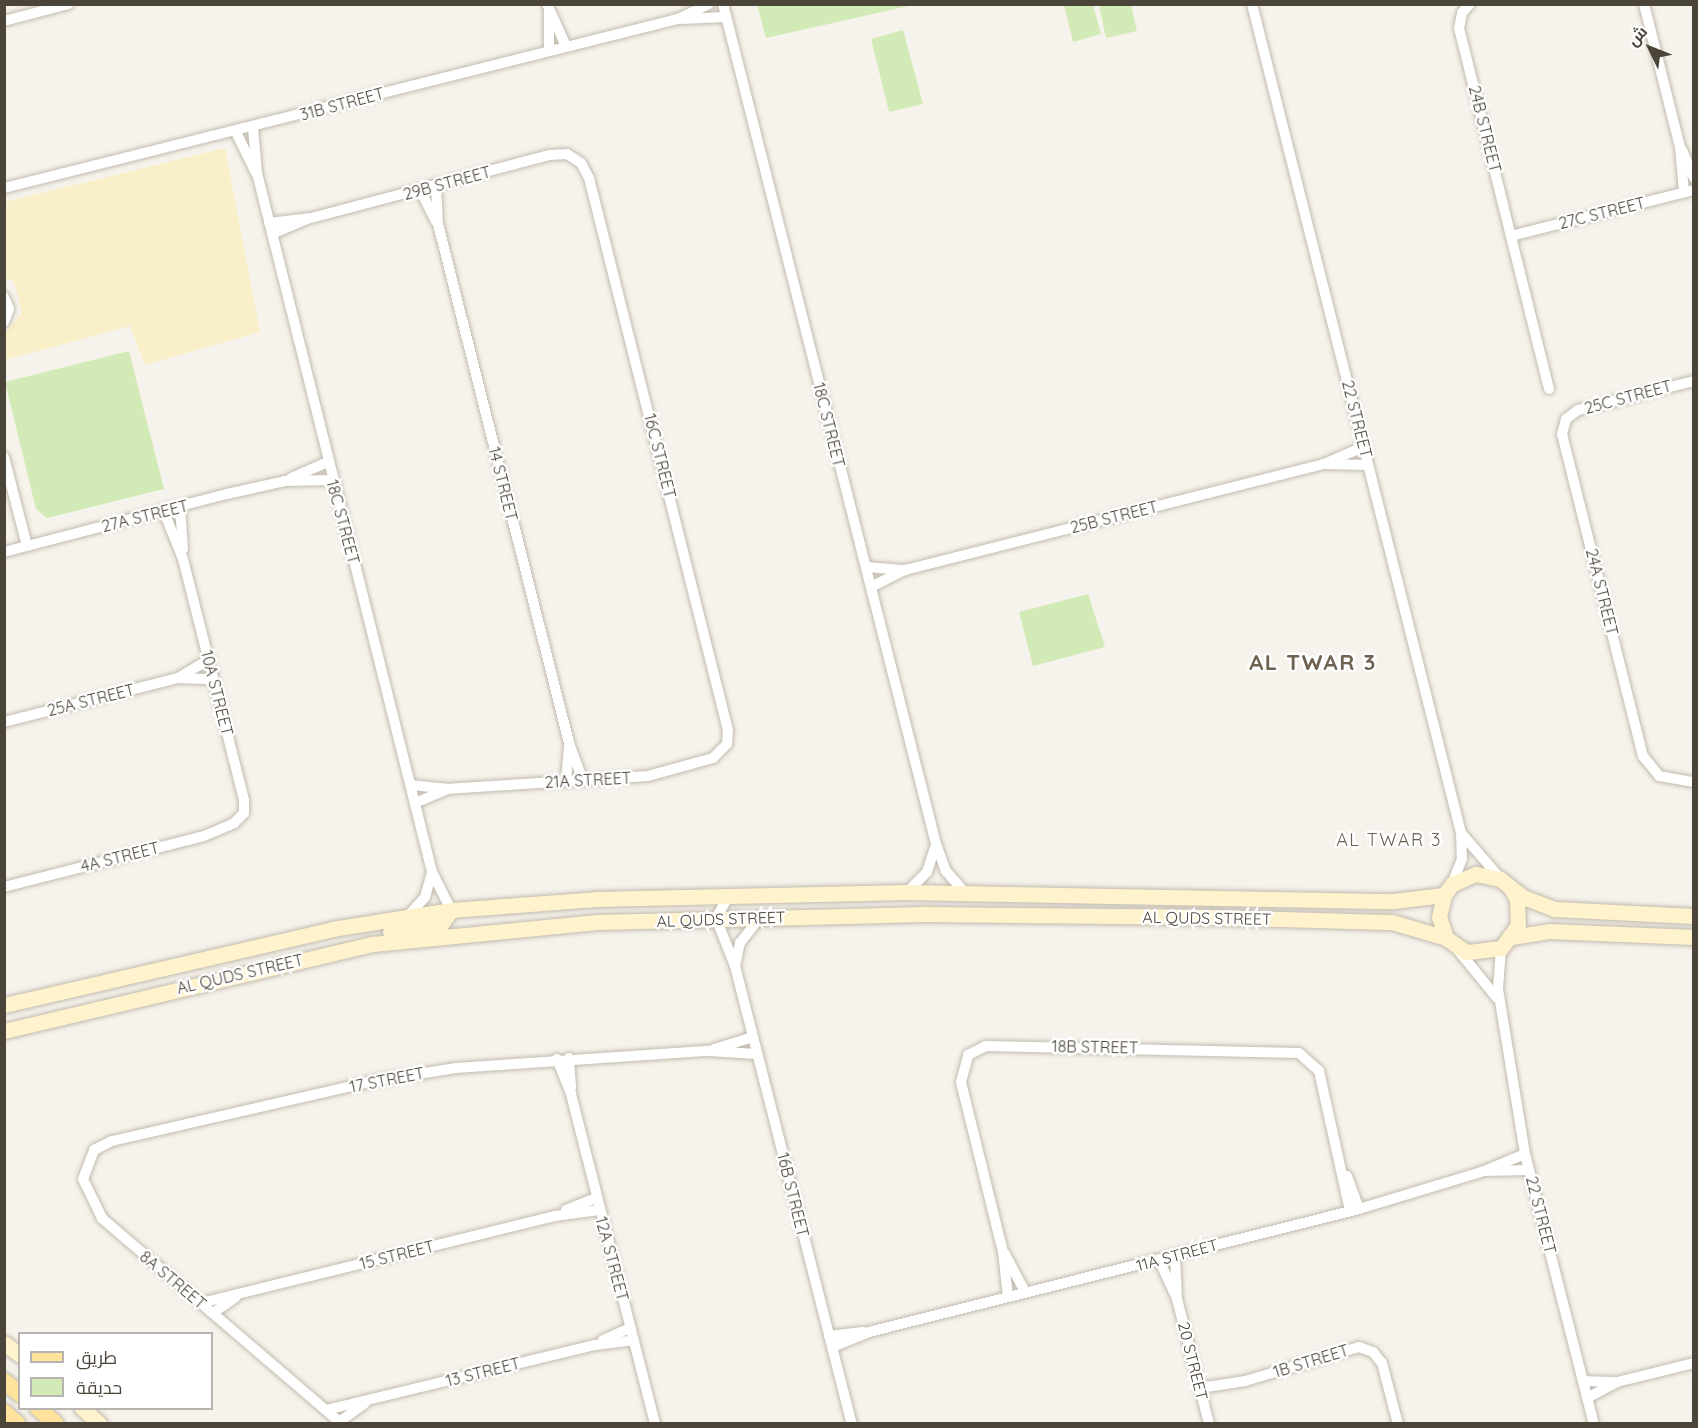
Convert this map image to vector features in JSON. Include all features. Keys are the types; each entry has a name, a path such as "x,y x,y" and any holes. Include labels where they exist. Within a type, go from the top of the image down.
{"main road":[{"path":"1506,884 1520,913 1512,937 1501,948 1478,954 1451,942 1439,917 1448,890 1476,874 1506,884 1554,909 1694,916"},
{"name":"AL QUDS STREET","path":"4,1005 408,916 452,910 729,895 907,892 1393,901 1448,890"},
{"path":"372,944 386,933 442,923 452,910"},
{"name":"AL QUDS STREET","path":"4,1031 372,944 597,922 966,914 1392,922 1451,942"},
{"path":"1512,937 1550,931 1694,937"},
{"path":"4,1343 18,1354"},
{"path":"4,1381 18,1392"},
{"path":"40,1410 56,1424"},
{"path":"84,1410 100,1424"},
{"path":"4,1412 18,1424"}],"street":[{"path":"4,21 69,4"},
{"name":"31B STREET","path":"4,188 253,128 549,50 678,19 709,4"},
{"name":"18C STREET","path":"723,4 936,844 946,871 964,892"},
{"name":"22 STREET","path":"1252,4 1461,833 1462,859 1448,890"},
{"name":"24B STREET","path":"1470,4 1459,22 1549,389"},
{"path":"1644,4 1689,191"},
{"path":"548,7 566,46"},
{"path":"548,7 549,50"},
{"name":"31B STREET","path":"678,19 726,18"},
{"name":"18C STREET","path":"253,128 256,173 332,480 412,785 432,872 452,910"},
{"name":"18C STREET","path":"236,132 256,173"},
{"path":"1680,147 1694,178"},
{"name":"29B STREET","path":"269,223 311,218 550,155 567,154 580,163"},
{"name":"16C STREET","path":"580,163 589,178 728,730 723,751"},
{"name":"14 STREET","path":"436,186 438,224 569,743 584,781"},
{"name":"14 STREET","path":"420,190 438,224"},
{"name":"27C STREET","path":"1511,236 1689,191"},
{"name":"29B STREET","path":"272,234 311,218"},
{"path":"4,297 9,309 4,322"},
{"name":"25C STREET","path":"1566,419 1578,410 1694,381"},
{"name":"24A STREET","path":"1566,419 1562,441 1648,765 1666,780 1694,782"},
{"name":"25B STREET","path":"871,587 905,570 1323,464 1364,447"},
{"path":"4,457 27,546"},
{"name":"27A STREET","path":"4,552 285,481 328,462"},
{"name":"25B STREET","path":"1323,464 1368,465"},
{"name":"27A STREET","path":"285,481 332,480"},
{"name":"10A STREET","path":"180,507 183,559"},
{"name":"10A STREET","path":"164,512 183,559 244,800 244,813 234,823"},
{"name":"25B STREET","path":"867,567 905,570"},
{"name":"25A STREET","path":"178,678 208,660"},
{"name":"25A STREET","path":"4,722 178,678 213,679"},
{"name":"14 STREET","path":"566,782 569,743"},
{"name":"21A STREET","path":"412,785 448,789 584,781 669,772 723,751"},
{"name":"21A STREET","path":"415,803 448,789"},
{"name":"4A STREET","path":"4,887 204,836 234,823"},
{"name":"22 STREET","path":"1461,833 1506,884"},
{"path":"907,892 927,872 936,844"},
{"path":"408,916 425,897 432,872"},
{"path":"716,918 729,895"},
{"path":"735,966 740,943 760,917"},
{"name":"16B STREET","path":"716,918 735,966 852,1424"},
{"name":"22 STREET","path":"1451,942 1501,1003"},
{"name":"22 STREET","path":"1501,948 1501,1003 1525,1154 1594,1424"},
{"name":"17 STREET","path":"708,1051 753,1037"},
{"name":"18B STREET","path":"1008,1297 1003,1252 961,1082 968,1055 986,1046 1299,1053 1319,1071 1354,1210"},
{"name":"17 STREET","path":"84,1167 94,1150 112,1141 389,1078 569,1058 708,1051 758,1054"},
{"name":"12A STREET","path":"569,1058 571,1094"},
{"name":"12A STREET","path":"557,1059 571,1094 599,1210 656,1424"},
{"name":"11A STREET","path":"831,1342 1354,1210 1484,1171 1525,1154"},
{"name":"8A STREET","path":"84,1167 86,1190 102,1218 340,1423"},
{"name":"11A STREET","path":"1484,1171 1529,1170"},
{"name":"15 STREET","path":"555,1216 596,1198"},
{"name":"15 STREET","path":"201,1303 239,1296 555,1216 599,1210"},
{"name":"18B STREET","path":"1003,1252 1025,1292"},
{"name":"20 STREET","path":"1175,1256 1177,1299"},
{"name":"20 STREET","path":"1159,1260 1177,1299 1209,1424"},
{"name":"15 STREET","path":"213,1313 239,1296"},
{"name":"13 STREET","path":"595,1345 630,1328"},
{"name":"13 STREET","path":"326,1410 595,1345 633,1340"},
{"name":"1B STREET","path":"1201,1391 1245,1381 1353,1348 1366,1349 1382,1363 1398,1424"},
{"path":"1587,1398 1617,1382 1694,1363"},
{"path":"1583,1381 1617,1382"},
{"name":"13 STREET","path":"340,1423 370,1400"}],"green space":[{"path":"757,4 913,4 913,5 766,38"},
{"path":"1064,5 1093,5 1101,34 1073,42"},
{"path":"1099,5 1131,5 1137,31 1106,38"},
{"path":"903,30 923,104 889,112 871,39"},
{"path":"129,351 164,489 47,518 36,509 5,382"},
{"path":"1088,594 1105,647 1033,666 1019,612"}],"sand":[{"path":"225,148 260,332 145,365 130,326 5,360 5,334 22,312 14,282 5,278 5,202"}],"district":[{"name":"AL TWAR 3","path":"1313,663"},
{"name":"AL TWAR 3","path":"1389,840"}]}
